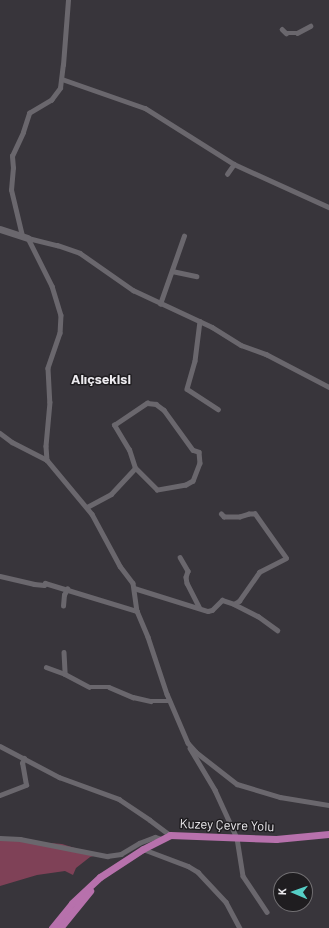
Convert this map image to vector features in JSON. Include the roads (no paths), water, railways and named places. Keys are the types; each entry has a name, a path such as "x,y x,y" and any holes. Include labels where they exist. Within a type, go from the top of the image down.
{"main road":[{"name":"Kuzey Çevre Yolu","path":"52,928 84,891 111,870 143,849 170,835 237,838 284,838 329,834"},
{"name":"Kuzey Çevre Yolu","path":"60,928 86,895 111,870"}],"street":[{"path":"47,460 46,446 50,402 48,368 60,334 61,315 52,286 25,237 11,190 13,168 12,156 24,132 28,113 56,94 62,79 68,0"},
{"path":"282,29 286,33 297,32 310,26"},
{"path":"62,79 145,108 234,164 329,207"},
{"path":"227,174 234,164"},
{"path":"0,228 25,237 57,245 80,254 133,290 160,304 200,321 241,345 266,354 329,388"},
{"path":"160,304 184,236"},
{"path":"172,271 196,276"},
{"path":"200,321 195,361 187,389 218,409"},
{"path":"147,403 156,404 173,421 193,450 199,452 200,463 193,480 186,485 157,490 135,468 129,450 114,425 147,403"},
{"path":"0,433 12,442 47,460 87,507 134,588 137,611 170,701 195,759 215,790 237,838 243,876 267,912"},
{"path":"87,507 111,494 135,468"},
{"path":"221,514 224,517 240,517 255,514 286,558 259,572 246,593 234,604"},
{"path":"180,557 188,571 186,577 187,583 199,607"},
{"path":"0,576 34,584 44,585 45,583 137,611"},
{"path":"134,588 210,611 222,600 234,604 258,616 277,630"},
{"path":"63,606 64,595 67,589"},
{"path":"64,652 65,674"},
{"path":"46,667 65,674 89,687 110,687 133,697 151,701 170,701"},
{"path":"188,742 196,752 237,784 280,797 329,805"},
{"path":"0,746 59,777 119,799 170,835"},
{"path":"0,795 26,785 22,764 24,758"},
{"path":"0,838 20,839 108,856 121,854 139,843 155,837 162,839"},
{"path":"143,849 188,866 198,872 226,902 240,928"}],"district":[{"name":"Alıçsekisi","path":"101,379"}]}
